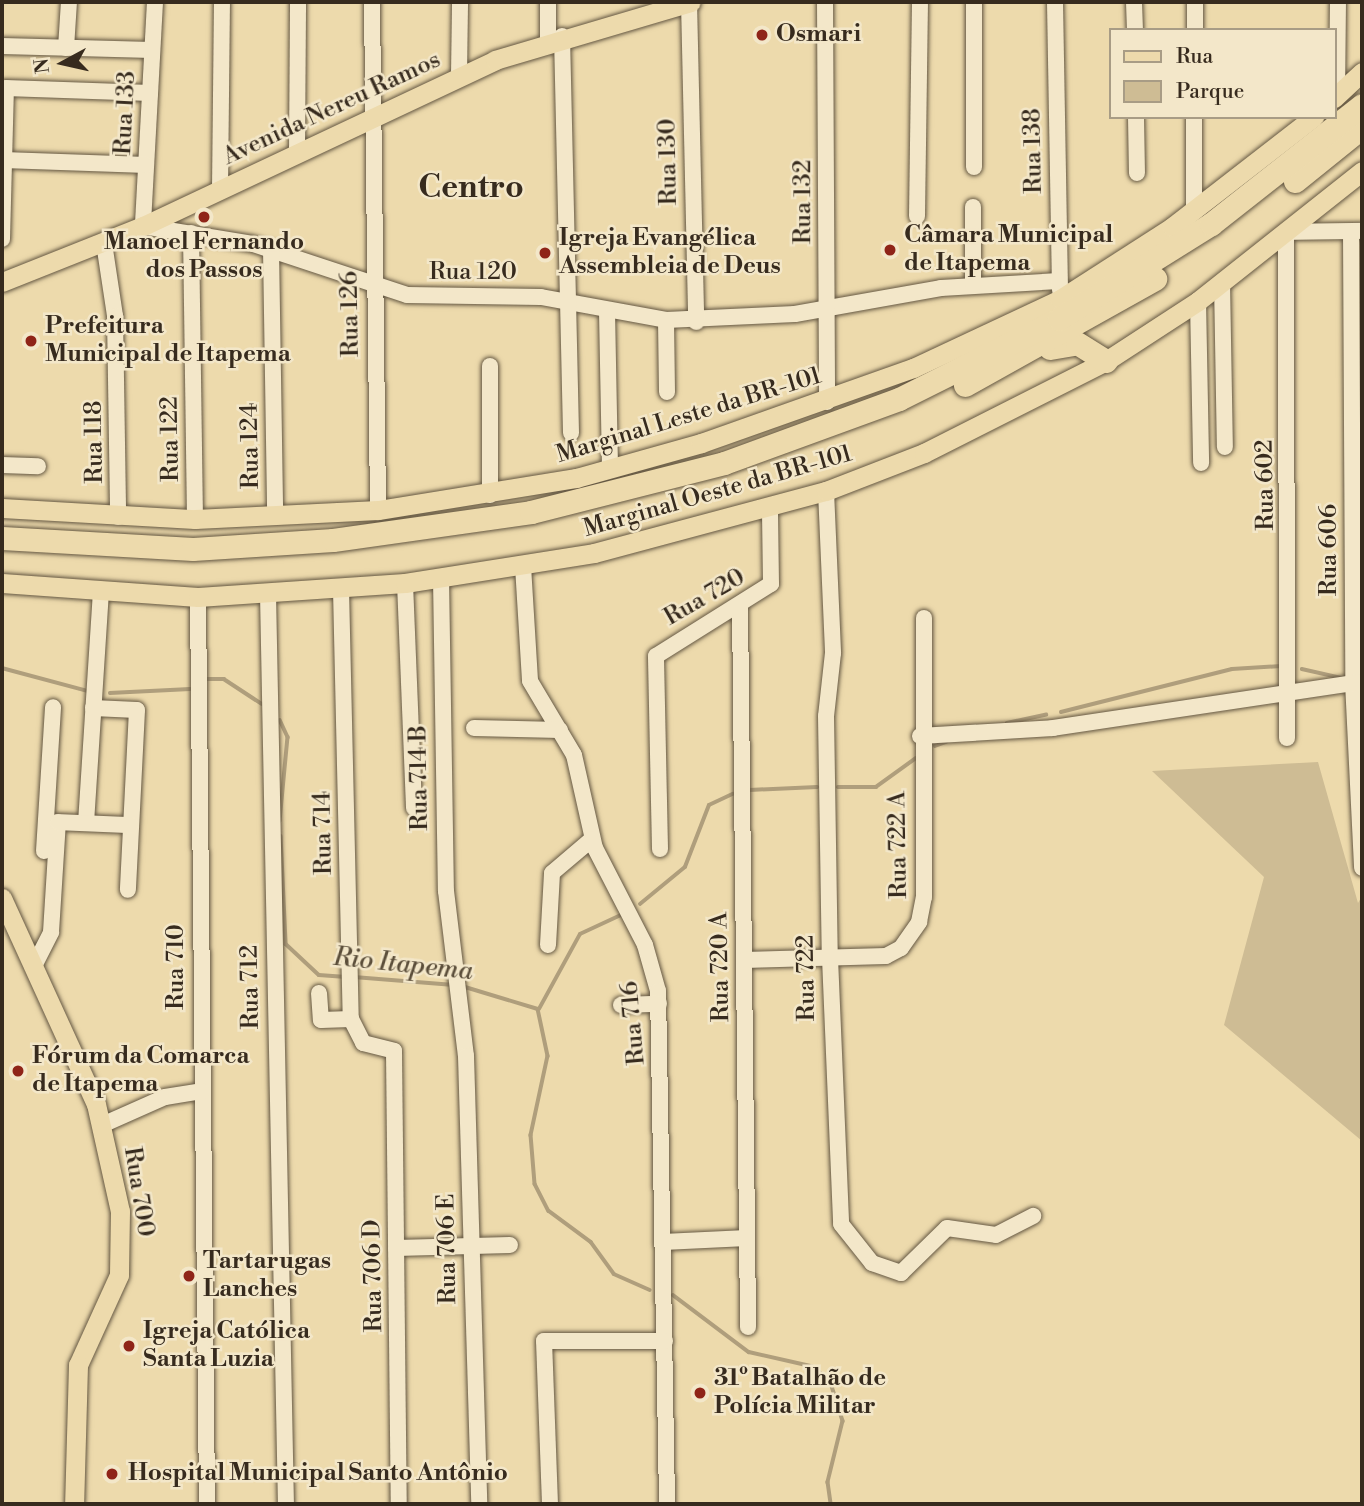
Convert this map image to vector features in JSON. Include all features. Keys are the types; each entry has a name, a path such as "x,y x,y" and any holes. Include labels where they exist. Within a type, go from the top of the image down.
{"highway":[{"path":"1336,114 1362,88"},
{"path":"2,538 193,549 333,540 531,512 684,475 850,419 958,372 1143,269 1267,182 1362,105"},
{"path":"1267,182 1331,119"},
{"path":"2,553 244,562 357,554 526,528 670,494 792,456 924,404 1033,351 1185,260 1362,127"},
{"path":"1033,351 1077,342 1106,361"}],"main road":[{"name":"Avenida Nereu Ramos","path":"2,282 143,226 459,76 641,8 690,2"},
{"path":"1336,97 1362,72"},
{"name":"Marginal Leste da BR-101","path":"2,508 118,517 195,519 378,510 490,495 610,469 827,402 1060,290 1194,211 1311,119"},
{"name":"Marginal Oeste da BR-101","path":"2,583 198,597 405,583 523,566 770,508 826,491 924,453 1106,361 1198,301 1362,171"},
{"name":"Rua 700","path":"2,898 7,920 34,966 102,1125 123,1256 78,1365 74,1504"}],"street":[{"path":"66,47 69,2"},
{"name":"Rua 133","path":"143,226 155,2"},
{"path":"220,190 222,2"},
{"path":"297,152 298,2"},
{"name":"Rua 126","path":"372,2 370,117 378,510"},
{"path":"459,76 460,2"},
{"path":"548,2 555,38 568,301 570,433"},
{"name":"Rua 130","path":"690,2 695,321"},
{"name":"Rua 132","path":"825,2 827,402"},
{"path":"917,216 920,2"},
{"path":"974,2 974,167"},
{"name":"Rua 138","path":"1055,2 1060,290"},
{"path":"1134,2 1135,28"},
{"path":"1195,2 1195,28"},
{"path":"1336,97 1338,2"},
{"path":"2,46 152,50"},
{"path":"2,239 6,88 150,93"},
{"path":"1136,119 1137,173"},
{"path":"1194,119 1194,211"},
{"path":"4,160 146,165"},
{"path":"973,207 973,285"},
{"name":"Rua 120","path":"143,226 271,249 373,286 420,296 568,301 607,311 666,320 695,321 827,311 973,285 1060,290"},
{"path":"1286,232 1356,232"},
{"name":"Rua 602","path":"1286,232 1290,688 1287,738"},
{"name":"Rua 606","path":"1356,232 1358,682 1362,868"},
{"name":"Rua 122","path":"191,233 195,519"},
{"name":"Rua 118","path":"104,243 115,316 118,517"},
{"name":"Rua 124","path":"271,249 275,516"},
{"path":"1222,282 1225,447"},
{"path":"1198,301 1201,463"},
{"path":"607,311 610,469"},
{"path":"666,320 667,392"},
{"path":"490,366 490,495"},
{"path":"2,464 38,466"},
{"name":"Rua 722","path":"826,491 833,653 826,716 838,1203 850,1239 872,1263 901,1273 947,1228 996,1235 1033,1216"},
{"name":"Rua 720","path":"660,849 656,656 740,606 773,578 770,508"},
{"name":"Rua 716","path":"523,566 529,675 577,764 592,839 645,945 659,1004 667,1504"},
{"name":"Rua 714 B","path":"440,579 446,891 457,985"},
{"path":"405,583 414,808"},
{"name":"Rua 714","path":"341,589 351,1019"},
{"path":"86,823 101,592"},
{"name":"Rua 712","path":"268,594 286,1504"},
{"name":"Rua 710","path":"198,597 207,1504"},
{"name":"Rua 720 A","path":"740,606 748,1327"},
{"name":"Rua 722 A","path":"744,960 892,955 922,914 920,736 923,618"},
{"path":"920,736 1053,728 1290,688 1358,682"},
{"path":"34,966 51,932 53,707"},
{"path":"93,708 137,710 128,890"},
{"path":"474,728 560,730"},
{"path":"52,820 131,825"},
{"path":"44,851 52,820"},
{"path":"548,945 552,873 592,839"},
{"name":"Rua 706 E","path":"457,985 471,1246 479,1504"},
{"path":"319,993 321,1020 351,1019"},
{"path":"621,1005 659,1004"},
{"name":"Rua 706 D","path":"351,1019 363,1044 392,1047 399,1504"},
{"path":"102,1125 165,1097 202,1091"},
{"path":"663,1241 747,1238"},
{"path":"396,1248 510,1245"},
{"path":"550,1504 544,1341 664,1341"}],"green space":[{"path":"1318,762 1358,903 1362,896 1362,1141 1224,1025 1264,877 1152,771"}],"waterway":[{"path":"1061,712 1232,669 1281,666"},
{"name":"Rio Itapema","path":"2,668 88,691"},
{"path":"1302,669 1342,678"},
{"name":"Rio Itapema","path":"206,679 224,679 262,704"},
{"name":"Rio Itapema","path":"110,693 190,689"},
{"path":"1007,723 1046,715"},
{"name":"Rio Itapema","path":"280,720 288,737 280,821"},
{"path":"935,746 946,742"},
{"path":"838,787 876,787 916,758"},
{"path":"750,790 817,787"},
{"path":"640,904 685,867 709,805 733,794"},
{"name":"Rio Itapema","path":"281,836 286,944 319,975 346,977"},
{"path":"539,1009 580,934 623,914"},
{"name":"Rio Itapema","path":"354,977 454,985"},
{"name":"Rio Itapema","path":"462,986 538,1009 548,1056 531,1135 535,1184 549,1211 591,1242 614,1274 650,1290"},
{"name":"Rio Itapema","path":"673,1295 749,1352 811,1366 830,1380 843,1421 828,1482 831,1504"}],"place":[{"name":"Osmari","path":"762,35"},
{"name":"Manoel Fernando dos Passos","path":"204,217"},
{"name":"Câmara Municipal de Itapema","path":"890,250"},
{"name":"Igreja Evangélica Assembleia de Deus","path":"545,253"},
{"name":"Prefeitura Municipal de Itapema","path":"31,341"},
{"name":"Fórum da Comarca de Itapema","path":"18,1071"},
{"name":"Tartarugas Lanches","path":"189,1276"},
{"name":"Igreja Católica Santa Luzia","path":"129,1346"},
{"name":"31º Batalhão de Polícia Militar","path":"700,1393"},
{"name":"Hospital Municipal Santo Antônio","path":"112,1474"}],"district":[{"name":"Centro","path":"471,187"}]}
